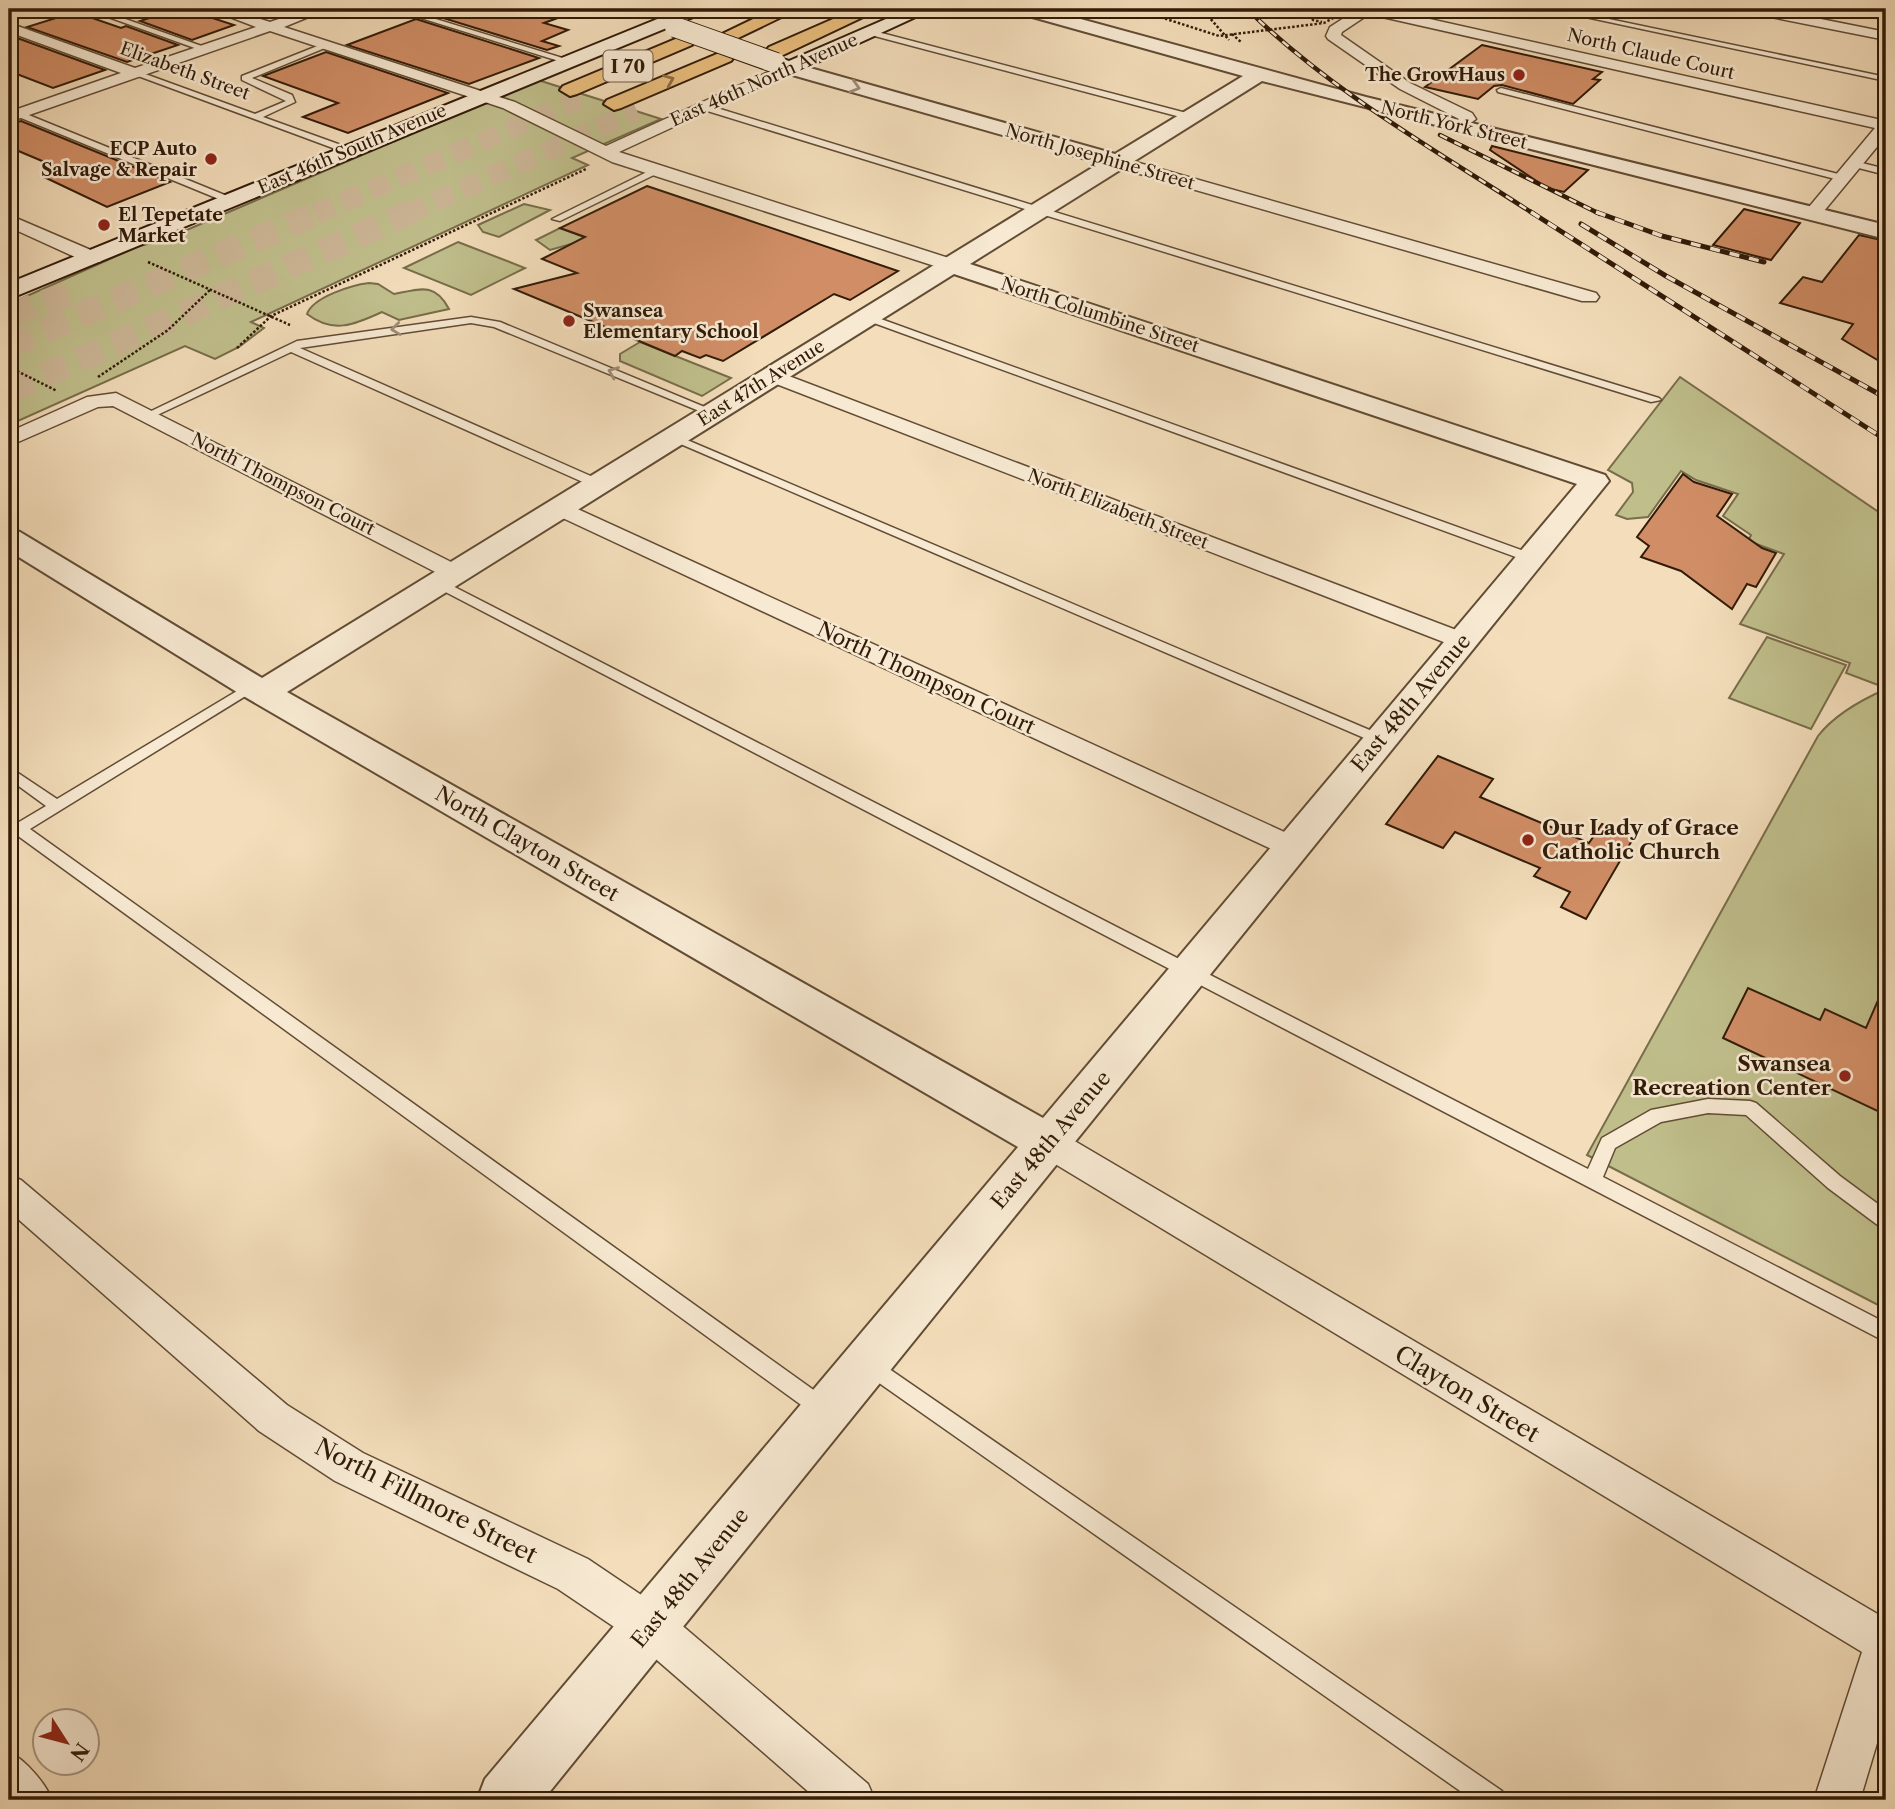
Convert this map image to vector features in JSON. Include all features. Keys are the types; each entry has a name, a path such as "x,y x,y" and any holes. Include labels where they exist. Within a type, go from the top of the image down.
{"highway":[{"path":"762,9 724,31 789,9"},
{"path":"756,43 836,9"},
{"path":"780,61 871,9"},
{"path":"579,93 680,35"},
{"path":"614,104 724,57"},
{"name":"I 70","path":"637,111 744,64"}],"street":[{"name":"North Columbine Street","path":"216,9 509,104 598,155 657,170 951,265 1595,481"},
{"path":"12,114 321,9"},
{"name":"East 46th South Avenue","path":"9,292 565,61 680,35 696,9"},
{"name":"East 46th North Avenue","path":"598,155 704,107 780,61 870,32 924,9"},
{"name":"North York Street","path":"1024,9 1460,126 1886,232"},
{"path":"1367,9 1335,30 1333,36 1405,86 1465,116 1468,119 1460,126"},
{"name":"North Claude Court","path":"1367,9 1886,126"},
{"path":"1751,9 1886,36"},
{"name":"North Josephine Street","path":"625,10 680,35 780,61 1118,162 1589,297"},
{"name":"Elizabeth Street","path":"9,27 134,73"},
{"name":"East 47th Avenue","path":"258,689 447,578 1259,74"},
{"path":"1813,214 1886,126"},
{"path":"9,220 93,258"},
{"name":"North Elizabeth Street","path":"773,376 1463,641"},
{"name":"North Thompson Court","path":"9,440 94,401 111,398 149,415 447,578"},
{"name":"East 48th Avenue","path":"506,1800 1595,481"},
{"name":"North Thompson Court","path":"560,508 1292,848"},
{"name":"North Clayton Street","path":"9,538 258,689 1049,1143"},
{"name":"Clayton Street","path":"1049,1143 1886,1643"},
{"name":"North Fillmore Street","path":"9,1190 273,1418 349,1467 573,1574 650,1626 852,1800"},
{"path":"1837,1800 1886,1643"}],"lane":[{"path":"90,9 206,48"},
{"path":"396,9 565,61"},
{"path":"1552,9 1886,79"},
{"path":"870,32 1191,117"},
{"path":"256,117 291,102 289,97 248,82 244,78 328,45"},
{"name":"Elizabeth Street","path":"134,73 349,151"},
{"path":"1501,90 1849,171 1886,172"},
{"path":"704,107 1655,400"},
{"path":"12,114 229,200"},
{"path":"557,219 657,170"},
{"path":"867,317 1531,558"},
{"path":"149,415 290,347 352,335 462,320 487,321 713,413"},
{"path":"290,347 598,484"},
{"path":"673,437 1381,740"},
{"path":"447,578 1189,973 1886,1333"},
{"path":"258,689 19,830 827,1412"},
{"path":"9,772 57,806"},
{"path":"1592,1181 1608,1143 1657,1115 1708,1106 1750,1108 1835,1182 1886,1220"},
{"path":"867,1363 1493,1800"},
{"path":"9,1764 40,1800"}],"path":[{"path":"1169,9 1157,17 1211,36 1226,35 1203,9"},
{"path":"1169,9 1160,17 1211,35 1324,23 1348,9"},
{"path":"1203,9 1236,48"},
{"path":"1303,9 1313,20 1324,22 1348,9"},
{"path":"1317,10 1343,13"},
{"path":"1232,34 1238,39"},
{"path":"271,316 598,155"},
{"path":"139,258 295,327"},
{"path":"94,379 168,330 210,290"},
{"path":"9,366 61,393"}],"shaded area":[{"path":"538,80 661,119 572,158 588,165 251,322 264,328 239,347 215,359 185,346 9,425 9,304 139,246 161,241"},
{"path":"524,204 550,210 499,237 483,232 478,225"},
{"path":"560,228 589,239 550,250 536,240"},
{"path":"458,242 525,268 471,295 404,268"},
{"path":"369,283 378,284 394,294 419,289 432,291 444,300 449,309 399,320 382,312 353,324 335,326 307,314 325,297 343,289"},
{"path":"640,342 731,378 702,396 620,361 620,354"},
{"path":"1680,377 1886,517 1886,688 1846,673 1850,663 1740,624 1784,554 1748,541 1751,535 1723,516 1738,494 1696,480 1681,471 1648,517 1627,519 1616,515 1633,492 1632,483 1608,470"},
{"path":"1767,637 1846,665 1811,729 1729,698"},
{"path":"1886,689 1886,1309 1587,1155 1818,736 1849,708"}],"building":[{"path":"185,9 234,25 192,40 140,21"},
{"path":"428,9 577,11 544,23 568,30 542,41 559,46 547,50 430,14"},
{"path":"75,12 121,28 126,26 178,45 127,62 27,27"},
{"path":"416,19 539,58 469,84 347,45"},
{"path":"9,35 105,70 53,88 9,71"},
{"name":"The GrowHaus","path":"1482,45 1602,72 1593,79 1600,80 1573,104 1502,85 1494,86 1478,99 1425,87"},
{"path":"326,52 448,93 348,133 303,117 338,103 263,76"},
{"path":"21,121 170,182 107,207 42,176 61,169 9,147 9,124"},
{"path":"1492,146 1588,170 1564,192 1547,188 1490,150"},
{"path":"647,186 898,271 850,300 834,294 723,361 706,355 700,358 682,351 675,356 514,289 577,273 542,259 585,237 560,228"},
{"path":"1744,209 1800,223 1771,260 1713,245"},
{"path":"1859,235 1886,241 1886,365 1842,339 1853,324 1780,303 1803,277 1822,282"},
{"path":"1683,474 1694,482 1732,494 1717,516 1762,548 1776,553 1756,587 1747,584 1732,609 1681,571 1641,557 1649,546 1637,537"},
{"name":"Our Lady of Grace Catholic Church","path":"1438,756 1493,779 1480,797 1589,843 1602,824 1634,837 1586,919 1561,907 1570,892 1534,876 1540,868 1455,832 1443,848 1386,824"},
{"name":"Swansea Recreation Center","path":"1886,982 1886,1115 1723,1038 1748,988 1820,1020 1825,1009 1866,1028"}],"tunnel":[{"path":"315,214 587,96"},
{"path":"407,214 637,111"},
{"path":"9,346 319,212"},
{"path":"9,391 411,212"},
{"path":"9,315 76,291"}],"railway":[{"path":"1247,9 1314,67 1385,119 1534,214"},
{"path":"1440,135 1600,214"},
{"path":"1531,212 1886,440"},
{"path":"1596,212 1662,236 1764,262"},
{"path":"1581,224 1666,276 1886,398"}],"place":[{"name":"The GrowHaus","path":"1519,75"},
{"name":"ECP Auto Salvage & Repair","path":"211,159"},
{"name":"El Tepetate Market","path":"104,225"},
{"name":"Swansea Elementary School","path":"569,321"},
{"name":"Our Lady of Grace Catholic Church","path":"1528,840"},
{"name":"Swansea Recreation Center","path":"1845,1076"}]}
